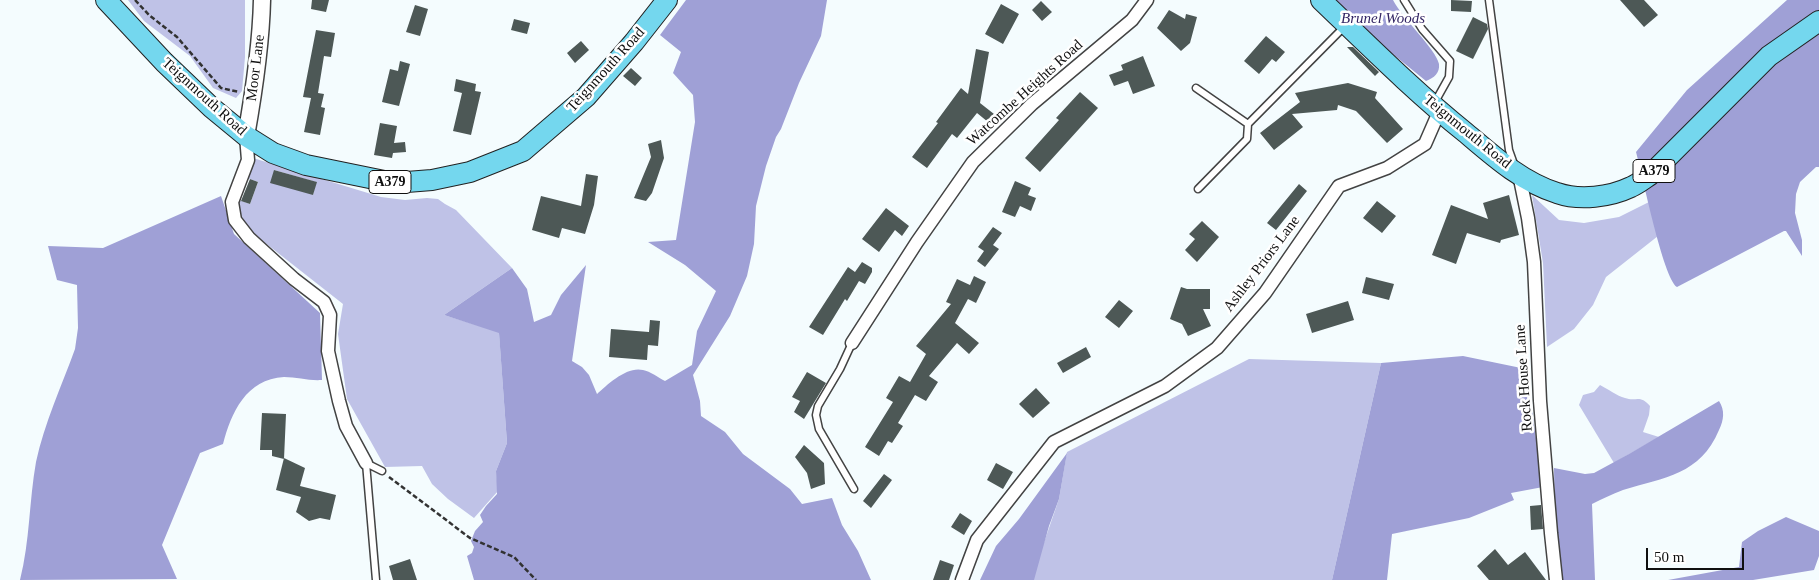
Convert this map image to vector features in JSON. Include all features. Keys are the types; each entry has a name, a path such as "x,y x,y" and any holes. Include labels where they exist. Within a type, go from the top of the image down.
{"main road":[{"name":"Teignmouth Road","path":"106,0 164,62 212,108 246,136 273,153 306,165 394,183 432,180 470,172 522,151 542,136 586,96 634,42 667,0"},
{"name":"Teignmouth Road","path":"1321,0 1435,109 1492,156 1519,174 1558,194 1596,197 1632,187 1650,175 1770,56 1819,21"}],"street":[{"name":"Moor Lane","path":"246,136 253,95 262,0"},
{"name":"Watcombe Heights Road","path":"852,343 917,242 973,162 1032,104 1132,20 1147,0"},
{"name":"Ashley Priors Lane","path":"962,580 977,540 1054,442 1165,386 1217,348 1265,293 1339,186 1387,168 1425,144 1435,109"},
{"path":"246,136 248,160 232,202 235,220 249,238 294,279 324,302 330,315 328,350 339,401 346,426 366,464"},
{"name":"Rock House Lane","path":"1519,174 1534,262 1540,401 1554,578"}],"lane":[{"path":"1404,0 1422,29 1450,61 1449,77 1435,109"},
{"path":"1489,0 1509,150 1519,174"},
{"path":"1198,189 1247,139 1248,124 1346,25"},
{"path":"1196,88 1248,124"},
{"path":"852,343 818,406 816,415 819,429 854,489"},
{"path":"376,580 366,464 382,471"}],"path":[{"path":"135,0 149,15 178,37 221,88 253,95"},
{"path":"382,471 470,538 514,557 536,580"}],"shaded area":[{"path":"128,0 245,0 245,57 242,91 236,98 213,88 190,56 144,21"},
{"path":"253,158 381,197 405,200 438,199 456,210 512,268 444,315 499,332 507,443 496,471 498,491 474,518 448,499 432,484 422,466 385,467 347,399 338,334 343,304 250,231 237,211 236,204","holes":["274,170 316,182 313,195","247,178 258,182 250,204 239,200"]},
{"path":"1532,195 1559,220 1584,223 1619,217 1649,202 1658,236 1606,277 1593,305 1574,329 1547,347 1543,263"},
{"path":"1249,359 1381,363 1332,580 1031,580 1059,499 1067,452"},
{"path":"1600,385 1622,397 1641,399 1647,402 1650,406 1649,415 1643,432 1659,437 1614,463 1579,405 1583,395 1594,392"}],"green space":[{"path":"686,0 827,0 821,36 776,137 766,166 756,206 754,244 747,276 730,316 693,375 700,401 701,416 725,432 743,454 790,489 802,504 832,498 842,525 858,551 871,580 474,580 467,556 472,553 474,547 471,541 475,531 483,522 480,515 497,494 496,471 507,443 499,333 444,315 512,268 527,289 534,322 551,315 561,295 586,265 572,361 582,367 589,375 597,394 624,373 637,369 651,373 665,381 692,365 697,331 716,291 685,265 648,242 676,240 695,122 693,95 673,73 681,52 660,35"},
{"name":"Brunel Woods","path":"1335,0 1393,0 1437,58 1439,70 1436,75 1426,81 1389,51"},
{"path":"1787,0 1819,0 1819,167 1816,167 1800,182 1796,194 1795,213 1802,240 1802,256 1786,231 1784,231 1677,287 1671,279 1659,246 1636,152 1687,90"},
{"path":"221,196 234,234 320,313 322,380 284,377 271,379 260,384 242,400 226,432 223,444 200,453 162,545 177,579 20,580 26,551 32,491 39,448 75,349 78,328 77,285 57,280 48,246 103,248"},
{"path":"1463,356 1526,369 1543,487 1511,493 1514,500 1469,518 1392,534 1387,580 1332,580 1381,363"},
{"path":"1719,401 1723,411 1721,426 1702,457 1680,472 1623,490 1592,504 1595,580 1561,580 1555,523 1554,468 1585,474 1594,473"},
{"path":"1067,453 1059,499 1049,526 1034,580 980,580 996,546 1019,519"},
{"path":"1786,517 1819,531 1819,556 1814,570 1753,580 1668,580 1739,567 1742,542 1758,531"}],"building":[{"path":"312,0 329,0 326,12 311,9"},
{"path":"1451,0 1472,1 1471,12 1451,11"},
{"path":"1620,0 1644,0 1658,15 1644,27"},
{"path":"1041,1 1052,12 1042,21 1032,10"},
{"path":"1001,4 1019,14 1003,44 985,34"},
{"path":"415,5 428,9 420,36 406,32"},
{"path":"1169,10 1185,19 1186,14 1197,17 1190,43 1181,51 1157,28"},
{"path":"1473,17 1487,24 1488,29 1473,59 1456,51"},
{"path":"514,19 530,23 527,34 511,30"},
{"path":"316,30 335,33 331,57 324,56 318,93 324,94 321,107 325,108 320,135 304,132 311,98 303,97"},
{"path":"1266,36 1285,52 1276,62 1272,59 1259,74 1244,61"},
{"path":"581,41 589,50 575,63 567,53"},
{"path":"1347,47 1353,47 1379,72 1375,76"},
{"path":"976,49 989,52 980,103 994,114 988,122 977,113 957,138 952,134 927,168 912,157 938,123 936,122 961,88 968,94"},
{"path":"1143,56 1155,86 1133,94 1128,81 1114,86 1109,75 1123,70 1121,65"},
{"path":"400,61 410,64 399,106 382,102 390,69 398,71"},
{"path":"631,68 642,78 635,86 623,76"},
{"path":"456,79 476,84 475,91 481,92 471,135 453,131 462,93 454,91"},
{"path":"1348,83 1377,92 1375,98 1403,129 1387,143 1356,111 1338,105 1337,110 1292,114 1303,127 1274,150 1260,133 1300,102 1295,93"},
{"path":"1080,92 1098,108 1040,172 1025,158 1059,120 1056,118"},
{"path":"380,123 397,126 394,143 405,142 406,152 393,153 392,158 374,155"},
{"path":"661,140 664,158 652,193 646,201 634,198 651,157 648,144"},
{"path":"274,170 317,182 313,195 270,183"},
{"path":"586,174 598,176 594,205 585,234 562,228 559,238 532,230 541,196 581,206"},
{"path":"250,179 258,182 250,204 241,201"},
{"path":"1015,181 1031,188 1028,195 1036,198 1031,211 1020,206 1015,217 1002,212"},
{"path":"1299,184 1307,191 1276,230 1267,223"},
{"path":"1509,195 1519,235 1501,240 1500,243 1467,233 1456,264 1432,255 1451,205 1488,219 1483,203"},
{"path":"1377,201 1396,216 1382,233 1363,218"},
{"path":"886,208 909,226 902,236 895,230 879,252 862,239"},
{"path":"1202,221 1219,237 1197,262 1185,250 1195,239 1189,234"},
{"path":"993,227 1002,233 993,245 999,249 985,267 977,261 984,251 978,247"},
{"path":"862,262 872,268 872,272 865,284 859,281 847,301 845,299 823,335 809,327 848,267 855,272"},
{"path":"974,276 986,282 976,303 968,299 955,323 979,343 969,354 957,343 929,376 938,382 926,401 915,395 898,423 903,426 892,443 888,441 879,456 865,447 893,402 886,398 899,376 910,382 926,354 916,346 951,304 946,302 957,279 970,285"},
{"path":"1366,277 1394,284 1389,300 1362,293"},
{"path":"1181,287 1187,289 1210,289 1210,309 1203,309 1211,326 1188,336 1182,324 1170,319"},
{"path":"1119,300 1133,311 1119,328 1105,317"},
{"path":"1348,301 1354,320 1312,333 1306,314"},
{"path":"650,320 660,321 658,346 648,345 647,360 609,357 611,329 649,332"},
{"path":"1086,347 1091,357 1063,373 1057,363"},
{"path":"807,372 826,383 804,419 794,412 800,401 792,397"},
{"path":"1036,388 1050,403 1033,418 1019,404"},
{"path":"262,413 286,414 284,459 272,456 272,450 260,450"},
{"path":"804,445 824,463 825,484 811,489 807,473 795,457"},
{"path":"284,458 305,468 300,486 336,495 330,520 320,518 309,521 296,512 301,497 276,490"},
{"path":"996,463 1013,472 1003,489 987,480"},
{"path":"884,474 892,480 871,508 863,501"},
{"path":"1541,505 1543,529 1531,530 1530,506"},
{"path":"960,513 972,521 964,535 951,527"},
{"path":"1495,549 1508,565 1525,552 1546,580 1489,580 1477,566"},
{"path":"410,559 417,580 393,580 389,566"},
{"path":"940,560 954,565 949,580 933,580"}]}
